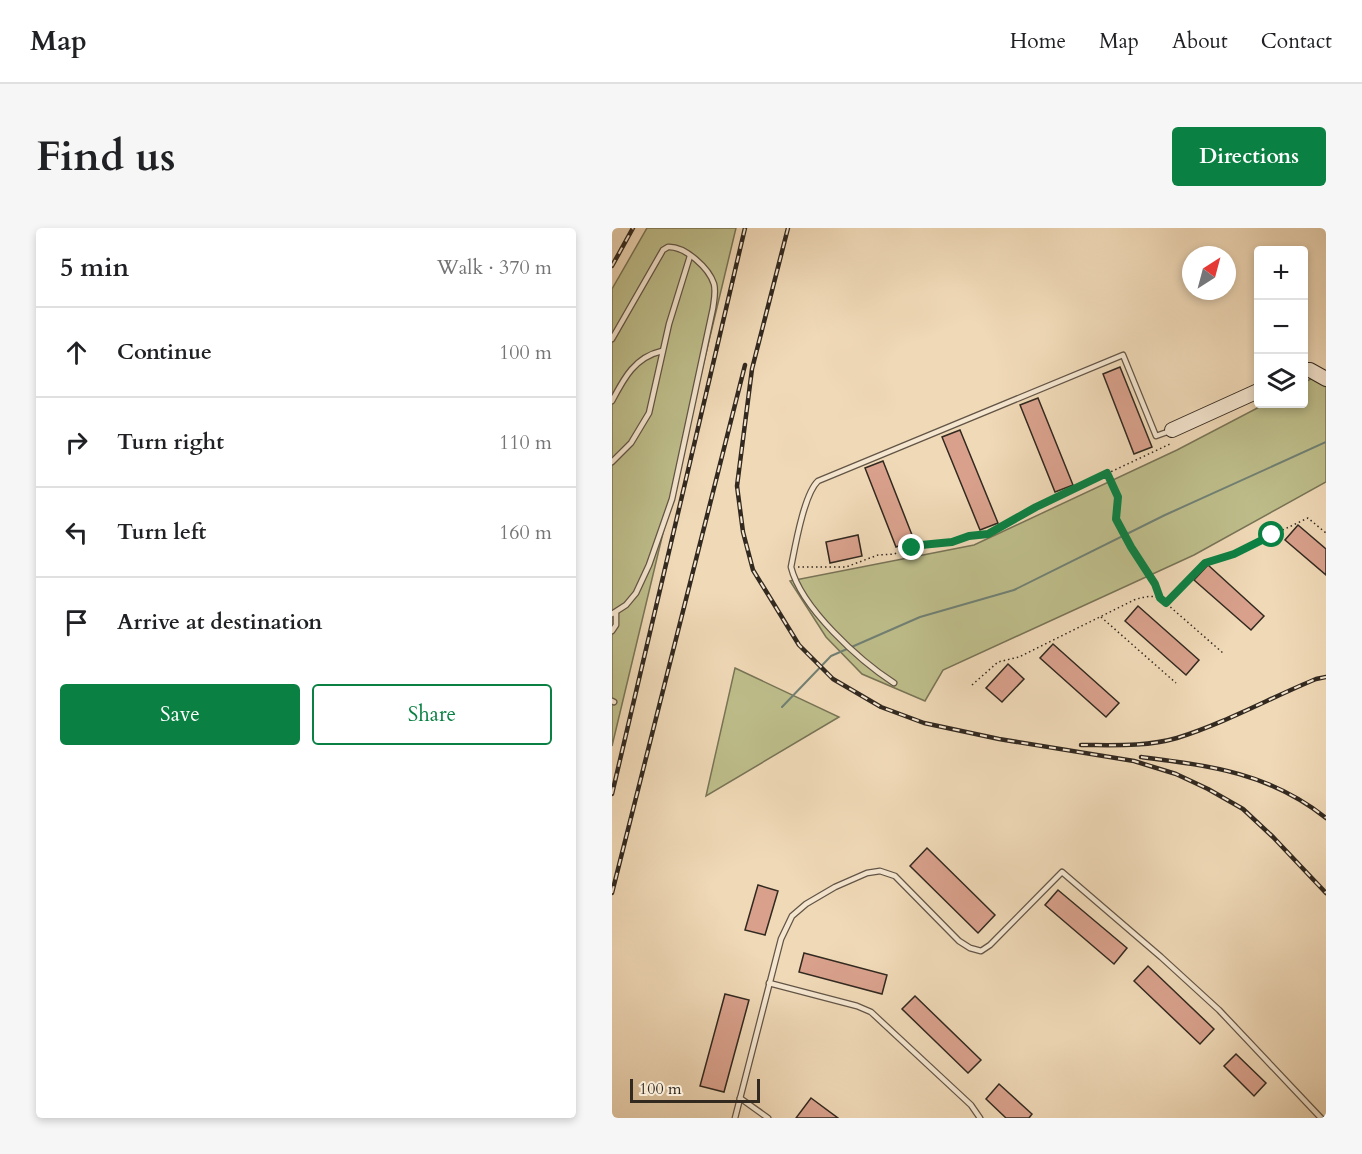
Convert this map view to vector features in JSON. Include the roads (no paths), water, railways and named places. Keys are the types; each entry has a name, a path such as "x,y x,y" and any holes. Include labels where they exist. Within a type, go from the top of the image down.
{"street":[{"path":"1308,370 1326,379"},
{"path":"1172,430 1254,393"}],"lane":[{"path":"612,339 663,250 674,247 690,256 704,269 715,289 713,308 672,499 649,565 636,593 614,614 616,625 612,631"},
{"path":"612,462 631,443 649,413 669,324 690,256"},
{"path":"612,401 634,366 643,358 662,351"},
{"path":"894,683 865,662 836,635 813,608 795,580 790,567 810,492 818,481 1123,355 1156,436 1172,430"},
{"path":"735,1118 781,939 792,916 822,894 867,873 880,871 891,873 959,941 970,948 981,951 990,945 1062,872 1219,1010 1321,1118"},
{"path":"769,983 857,1006 871,1012 971,1105 980,1118"},
{"path":"740,1098 768,1118"}],"waterway":[{"path":"782,707 831,656 920,617 1014,590 1165,515 1326,442"}],"railway":[{"path":"612,266 633,228"},
{"path":"612,794 745,228"},
{"path":"788,228 752,369 737,486 743,532 753,570 799,645 833,679 881,707 924,723 999,739 1134,761 1176,774 1208,789 1243,809 1326,893"},
{"path":"612,893 745,365"},
{"path":"1081,745 1141,744 1177,738 1230,718 1316,679 1326,677"},
{"path":"1141,757 1216,768 1261,781 1305,803 1326,818"}]}
